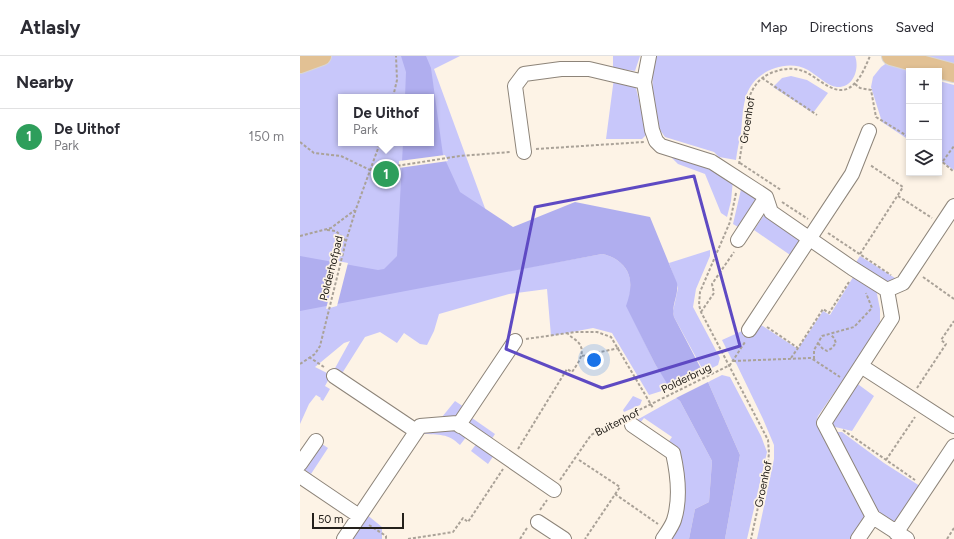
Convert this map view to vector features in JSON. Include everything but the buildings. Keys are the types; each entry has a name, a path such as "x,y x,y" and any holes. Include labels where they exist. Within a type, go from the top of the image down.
{"main road":[{"path":"300,64 322,56"},
{"path":"891,56 953,73"}],"street":[{"path":"649,56 644,82 652,130 656,141 661,146 712,162 766,197 771,212 887,290 892,318 824,423 873,517 902,536 926,487 954,446"},
{"path":"524,152 515,86 524,74 561,69 589,69 644,82"},
{"path":"752,325 852,174 869,131"},
{"path":"737,244 766,197"},
{"path":"887,290 903,283 954,206"},
{"path":"460,426 462,420 515,340"},
{"path":"862,366 954,426"},
{"path":"330,372 416,432"},
{"name":"Buitenhof","path":"629,419 673,453 678,472 678,500 674,521 666,535"},
{"path":"344,539 420,426 457,423 554,490"},
{"path":"300,464 316,441"},
{"path":"300,476 359,516"},
{"path":"858,539 873,517"},
{"path":"535,521 564,539"}],"path":[{"path":"394,94 397,80 396,56"},
{"path":"762,78 779,70 791,69 804,71 828,87 838,90 855,84 870,56"},
{"path":"762,78 817,115"},
{"name":"Groenhof","path":"751,539 768,462 768,440 701,312 699,304 700,292 730,222 736,198 749,98 752,90 762,78"},
{"path":"855,84 860,88 871,90 876,116 906,135"},
{"path":"300,142 314,153 341,156 370,170 460,156 524,152 536,149 645,142 659,144"},
{"name":"Polderhofpad","path":"300,364 315,354 320,346 346,241 379,146"},
{"path":"954,146 942,162 954,172"},
{"path":"859,158 903,187 860,254"},
{"path":"898,196 942,225"},
{"path":"782,202 903,283"},
{"path":"300,236 326,230 340,222 356,209"},
{"path":"326,230 336,231 346,241"},
{"path":"701,312 714,293 712,284 737,244"},
{"path":"912,270 954,299"},
{"path":"814,360 814,350 822,336 854,327 872,308 860,273"},
{"path":"790,358 823,309 829,313 860,273"},
{"path":"911,398 946,344 941,340 954,321"},
{"path":"730,365 748,337 752,325 798,348"},
{"path":"515,340 597,332 611,337 619,348 653,408"},
{"path":"408,539 453,532 463,518 468,522 567,369 572,372 582,356 582,350 578,342 568,334"},
{"path":"818,343 827,351 832,348 836,343 831,334"},
{"path":"582,356 619,348"},
{"path":"309,357 330,372"},
{"path":"733,361 811,358 843,380"},
{"name":"Polderbrug","path":"659,400 730,365"},
{"name":"Buitenhof","path":"520,539 535,521 591,434 629,419 659,400"},
{"path":"886,460 923,406"},
{"path":"827,430 842,430 926,487"},
{"path":"578,460 620,487 585,539"},
{"path":"615,494 666,535"},
{"path":"359,516 362,520 386,536 386,539"},
{"path":"947,539 954,528"}],"highlighted area":[{"path":"694,176 740,346 602,388 506,349 535,207"}],"shaded area":[{"path":"300,56 460,56 434,69 508,271 602,254 617,260 623,265 629,275 631,287 627,306 655,364 671,388 649,395 612,333 593,328 551,336 547,289 509,294 439,314 434,331 427,345 420,344 404,333 397,343 380,332 365,337 341,375 334,370 350,341 344,343 315,367 331,375 325,386 330,389 323,401 316,395 309,404 300,424"},
{"path":"401,56 426,56 431,68 443,155 460,192 513,227 575,202 650,217 677,283 677,292 673,308 674,317 708,382 740,455 725,539 689,539 695,509 709,502 712,461 680,401 676,398 655,364 626,306 630,293 629,275 623,265 614,258 602,254 300,311 300,256 378,270 384,269 397,256 403,146 434,146 434,94 405,94 406,72"},
{"path":"613,56 640,56 635,71 613,68"},
{"path":"656,56 855,56 857,66 854,77 851,81 843,86 837,87 830,85 801,67 778,67 764,73 749,88 745,100 736,160 719,157 714,152 665,137 658,127 653,94 652,68"},
{"path":"908,56 954,56 954,68"},
{"path":"888,62 909,68 906,68 906,138 882,122 871,87 873,77 881,67"},
{"path":"791,76 807,80 828,93 813,113 773,87 782,78"},
{"path":"614,78 635,84 647,134 642,139 606,139"},
{"path":"942,82 954,85 954,170 942,162"},
{"path":"664,150 710,164 733,180 731,201 727,217 721,213 705,174 678,164"},
{"path":"742,185 761,199 740,228 733,224"},
{"path":"766,212 805,240 793,257 754,230"},
{"path":"710,250 710,256 696,289 693,307 720,358 718,365 704,372 674,317 673,311 678,288 669,263"},
{"path":"860,256 895,278 893,282 888,285 855,264"},
{"path":"855,274 876,289 880,309 880,322 856,361 818,416 816,422 866,518 852,539 757,539 774,459 774,445 736,363 732,360 722,340 742,331 749,336 758,323 798,349 823,311 830,315"},
{"path":"722,375 730,377 761,436 767,452 747,539 725,539 740,455 708,382"},
{"path":"855,382 874,396 852,431 831,426"},
{"path":"633,396 642,400 640,405 624,412 623,410"},
{"path":"676,398 680,401 712,461 709,502 695,509 689,539 668,539 678,522 667,444 672,437 644,418 640,423 635,421"},
{"path":"455,401 464,407 459,416 442,417"},
{"path":"472,418 495,434 491,440 468,424"},
{"path":"456,430 467,436 460,445 451,438 439,435 422,434 421,432"},
{"path":"834,432 842,432 884,463 923,488 898,526 880,516"},
{"path":"477,443 494,455 488,464 471,451"},
{"path":"322,444 328,448 311,474 302,468"},
{"path":"366,514 382,527 382,539 350,539"}],"pier":[{"path":"445,155 448,161 399,168 399,161"},
{"path":"338,261 348,263 337,306 326,309"},
{"path":"706,372 710,381 674,399 669,390"}],"place":[{"name":"De Uithof","path":"386,174"}]}
